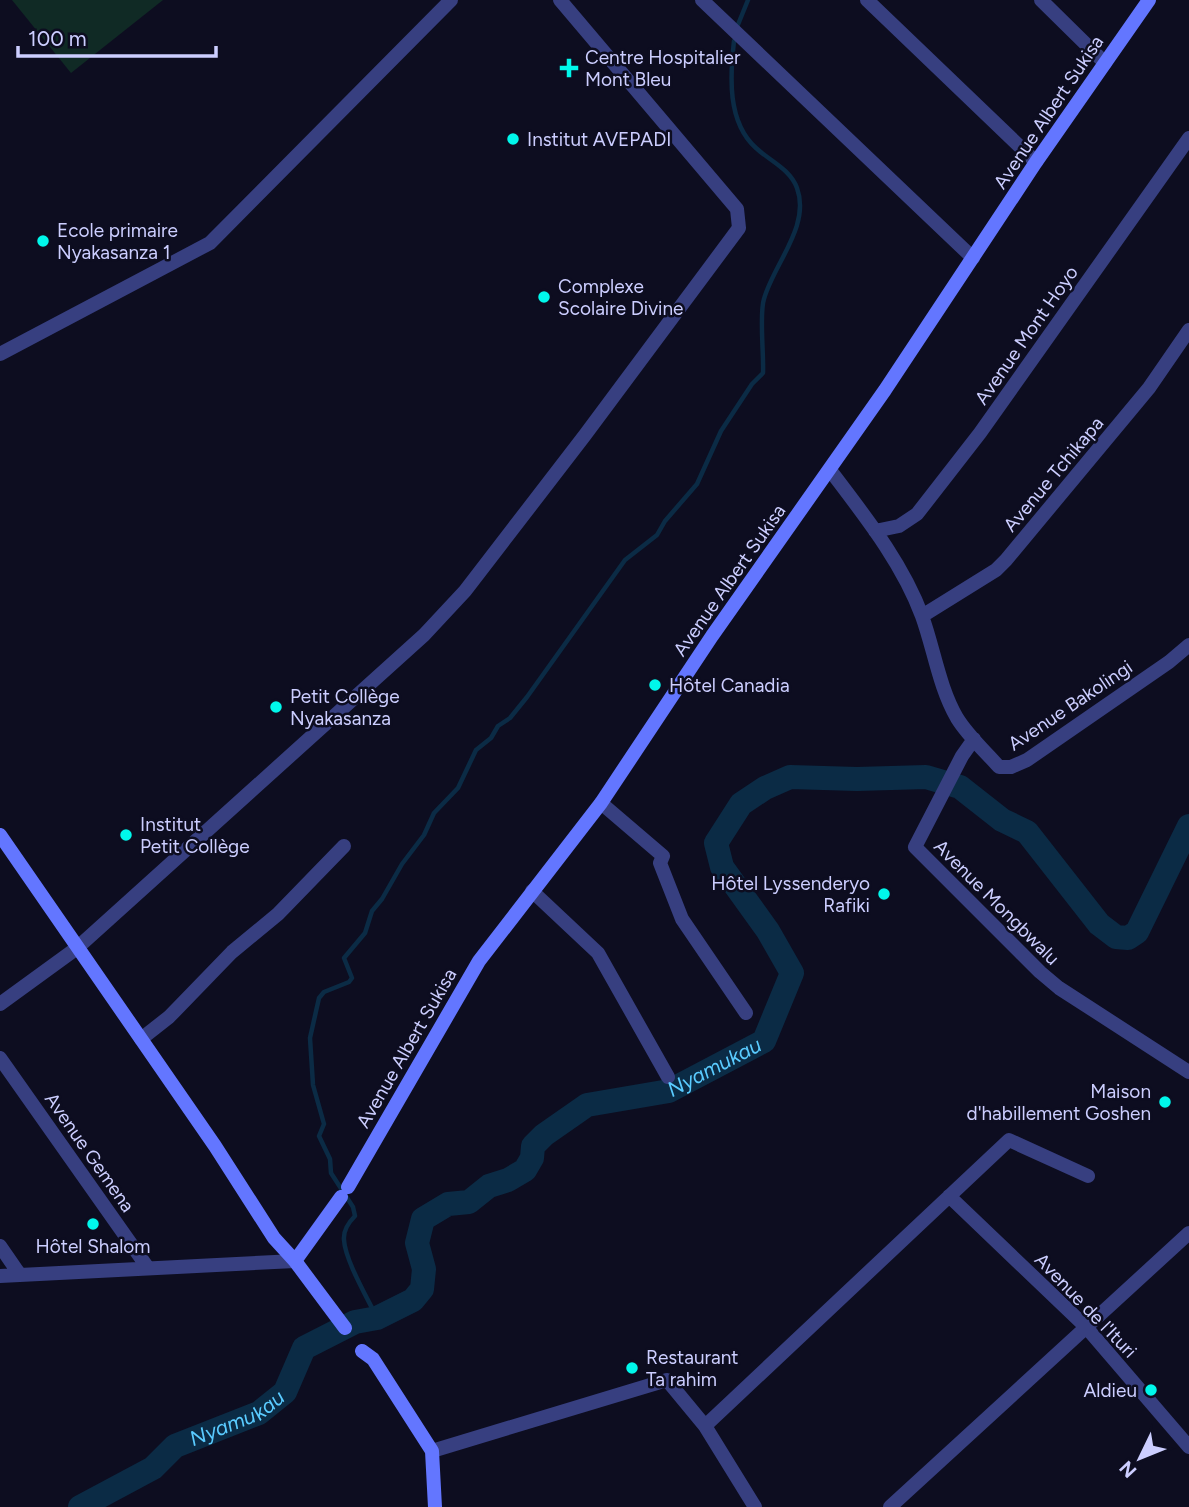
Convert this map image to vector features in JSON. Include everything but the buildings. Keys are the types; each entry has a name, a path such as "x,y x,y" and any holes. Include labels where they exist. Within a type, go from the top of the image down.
{"street":[{"path":"0,354 210,243 451,0"},
{"path":"0,1004 77,948 424,635 465,591 739,228 737,209 560,0"},
{"path":"702,0 973,258"},
{"path":"867,0 1036,162"},
{"path":"1041,0 1105,63"},
{"name":"Avenue Albert Sukisa","path":"295,1261 345,1192 480,961 601,803 712,636 830,470 1036,162 1149,0"},
{"name":"Avenue Mont Hoyo","path":"875,531 899,526 917,514 980,433 1189,138"},
{"name":"Avenue Tchikapa","path":"922,616 996,570 1006,560 1149,388 1189,330"},
{"name":"Avenue Bakolingi","path":"830,470 875,531 904,578 922,616 930,650 956,715 999,767 1011,767 1027,760 1170,662 1189,645"},
{"name":"Avenue Mongbwalu","path":"974,739 962,756 915,847 1059,988 1189,1072"},
{"path":"601,803 663,856 660,863 682,919 746,1013"},
{"path":"0,835 215,1146 274,1238 295,1261 345,1328"},
{"path":"141,1039 169,1017 232,951 278,914 344,846"},
{"path":"532,891 598,953 668,1077"},
{"name":"Avenue Gemena","path":"0,1058 148,1268"},
{"path":"705,1426 1009,1140 1088,1176"},
{"name":"Avenue de l'Ituri","path":"949,1196 1086,1327 1189,1447"},
{"path":"890,1507 1189,1233"},
{"path":"0,1246 20,1275"},
{"path":"0,1276 295,1261"},
{"path":"362,1351 373,1359 432,1451 435,1507"},
{"path":"432,1451 667,1380 705,1426 755,1507"}],"green space":[{"path":"12,0 163,0 71,73"}],"waterway":[{"path":"737,27 748,0"},
{"path":"377,1318 345,1248 344,1233 355,1216 353,1207 331,1173 330,1159 319,1136 324,1124 313,1085 310,1038 319,998 324,992 349,982 352,978 344,958 365,933 372,911 424,835 434,813 458,788 476,750 491,738 498,726 510,718 527,697 625,560 657,535 665,521 697,484 721,431 752,384 763,373 764,299 795,231 800,202 794,181 756,148 740,125 733,98 734,41"},
{"name":"Nyamukau","path":"80,1507 153,1468 175,1446 259,1413 285,1392 304,1348 355,1322 377,1318 413,1300 422,1289 424,1269 417,1243 423,1219 448,1204 469,1202 489,1186 508,1180 525,1170 532,1158 533,1146 544,1135 587,1105 669,1091 764,1041 792,973 768,931 722,867 716,843 741,804 765,788 790,777 926,777 960,787 1002,820 1027,832 1099,924 1116,937 1128,938 1137,932 1189,826"}],"place":[{"name":"Centre Hospitalier Mont Bleu","path":"569,68"},
{"name":"Institut AVEPADI","path":"513,139"},
{"name":"Ecole primaire Nyakasanza 1","path":"43,241"},
{"name":"Complexe Scolaire Divine","path":"544,297"},
{"name":"Hôtel Canadia","path":"655,685"},
{"name":"Petit Collège Nyakasanza","path":"276,707"},
{"name":"Institut Petit Collège","path":"126,835"},
{"name":"Hôtel Lyssenderyo Rafiki","path":"884,894"},
{"name":"Maison d'habillement Goshen","path":"1165,1102"},
{"name":"Hôtel Shalom","path":"93,1224"},
{"name":"Restaurant Ta rahim","path":"632,1368"},
{"name":"Aldieu","path":"1151,1390"}]}
